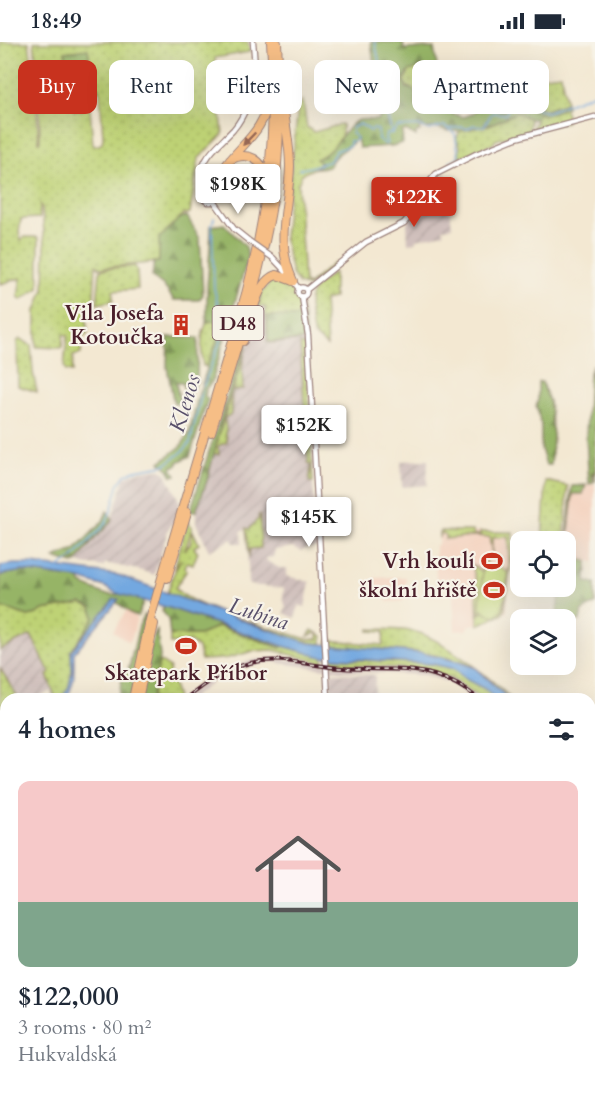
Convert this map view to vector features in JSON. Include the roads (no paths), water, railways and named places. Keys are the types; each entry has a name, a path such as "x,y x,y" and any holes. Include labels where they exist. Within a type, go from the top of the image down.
{"highway":[{"path":"210,187 227,162 252,137 266,113 271,85 274,42"},
{"path":"274,42 290,161 283,247 285,263 293,281"},
{"name":"D48","path":"185,509 246,294 264,220 273,127 274,42"},
{"name":"D48","path":"134,693 165,575 258,271 274,196 279,128 274,42"},
{"name":"D48","path":"227,162 238,156 248,156 256,159 262,166 266,181 264,220"},
{"name":"D48","path":"225,384 247,331 263,283 275,275 293,281"},
{"name":"D48","path":"139,693 152,620"}],"street":[{"path":"214,201 218,193 201,177 202,166 206,158 241,120 252,94 255,74 253,42"},
{"path":"306,290 366,242 404,223 412,213 426,185 436,174 476,154 516,138 595,117"},
{"path":"210,187 202,192 203,198 207,202 214,201"},
{"path":"214,201 234,229 273,258 299,289"},
{"path":"299,289 306,290"},
{"path":"299,289 297,294 302,297 308,335 328,693"},
{"path":"302,297 306,296 306,290"}],"water":[{"path":"32,564 118,575 309,643 422,653 456,661 475,668 502,693 489,693 453,669 433,664 322,657 116,593 80,579 23,571 0,575 0,566"},
{"path":"114,599 119,599 74,653 73,682 69,693 65,693 72,671 71,651"}],"waterway":[{"path":"375,42 387,102 385,108 392,133"},
{"name":"Klenos","path":"299,169 330,161 336,151 350,145 350,141 355,141 357,138 352,134 352,128 360,124 371,131 378,130 378,139 385,144 388,143 385,139 386,134 392,133 397,127 418,126 429,130 444,126 449,129 461,127 467,129 474,125 484,126 492,113 506,114 513,98 547,112 595,93"},
{"path":"450,130 455,134 459,156 450,162"},
{"name":"Klenos","path":"227,191 240,178 259,172"},
{"name":"Klenos","path":"58,568 74,557 106,523 119,483 125,475 135,470 164,465 181,453 190,443 203,387 223,334 214,288 212,225 214,218"}],"railway":[{"path":"194,693 224,673 262,661 423,672 452,682 470,693"}],"place":[{"name":"Vila Josefa Kotoučka","path":"181,325"},
{"name":"Vrh koulí","path":"492,561"},
{"name":"školní hřiště","path":"494,590"},
{"name":"Skatepark Příbor","path":"186,646"}],"water label":[{"name":"Lubina","path":"259,613"}]}
